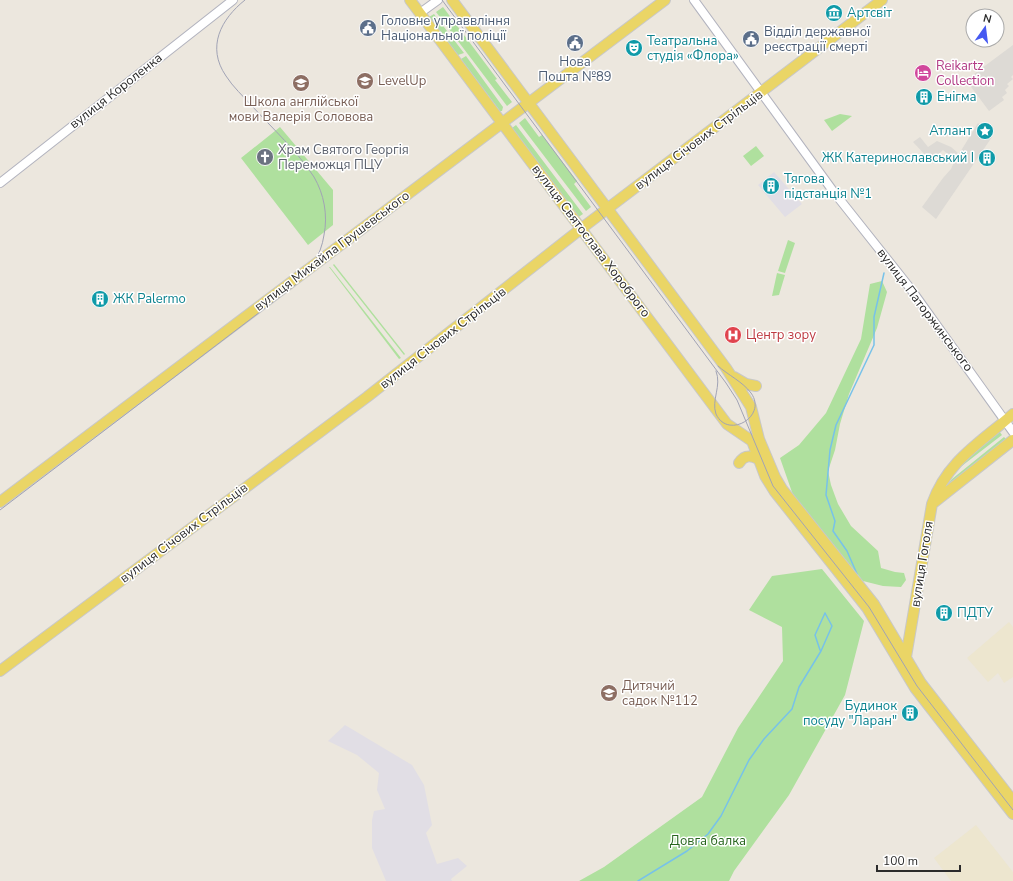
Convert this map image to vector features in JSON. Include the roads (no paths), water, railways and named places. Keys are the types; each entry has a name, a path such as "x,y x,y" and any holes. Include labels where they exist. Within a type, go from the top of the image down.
{"main road":[{"name":"вулиця Святослава Хороброго","path":"410,0 503,122 727,424 755,440"},
{"path":"452,0 726,368 751,407 758,459 768,481 774,492 822,545"},
{"name":"вулиця Михайла Грушевського","path":"0,502 665,0"},
{"name":"вулиця Січових Стрільців","path":"0,671 372,392 582,228 882,0"},
{"path":"726,368 736,379 746,384 756,386"},
{"name":"вулиця Гоголя","path":"906,658 932,504 941,481 954,464 1013,414"},
{"path":"755,440 778,483 822,545 888,627 931,696 1013,801"},
{"name":"вулиця Гоголя","path":"932,504 1013,440"},
{"path":"739,463 742,458 749,456 758,459"},
{"path":"855,587 915,688 1013,814"},
{"name":"вулиця Гоголя","path":"888,627 901,630 912,623"}],"street":[{"name":"вулиця Короленка","path":"0,183 222,3 233,0"},
{"path":"420,13 438,0"},
{"name":"вулиця Паторжинського","path":"694,0 833,191 910,288 1013,432"}],"waterway":[{"path":"857,574 847,551 833,531 835,521 826,495 830,450 836,425 874,345 874,317 884,273"},
{"path":"820,650 815,635 825,613"},
{"path":"638,881 687,851 708,834 721,816 749,760 764,739 792,709 799,687 821,651 832,626 825,613"}],"tram line":[{"path":"0,510 294,286 305,276 314,264 322,243 326,220 323,198 314,177 293,149 232,84 220,65 217,55 217,44 223,25 236,8 245,0"},
{"path":"442,0 726,383 737,400 773,486 869,607 917,686 1013,810"},
{"path":"716,371 718,377 715,403 716,414 722,422 729,425 737,425 744,422 751,417 754,410 755,402 751,393 744,385 718,366"}],"place":[{"name":"Артсвіт","path":"834,13"},
{"name":"Головне управвління Національної поліції","path":"368,28"},
{"name":"Відділ державної реєстрації смерті","path":"751,39"},
{"name":"Нова Пошта №89","path":"575,43"},
{"name":"Театральна студія «Флора»","path":"634,48"},
{"name":"Reikartz Collection","path":"923,73"},
{"name":"LevelUp","path":"365,81"},
{"name":"Школа англійської мови Валерія Соловова","path":"301,83"},
{"name":"Енігма","path":"924,97"},
{"name":"Атлант","path":"985,131"},
{"name":"Храм Святого Георгія Переможця ПЦУ","path":"265,157"},
{"name":"ЖК Катеринославський I","path":"987,158"},
{"name":"Тягова підстанція №1","path":"771,186"},
{"name":"ЖК Palermo","path":"100,299"},
{"name":"Центр зору","path":"733,335"},
{"name":"ПДТУ","path":"944,613"},
{"name":"Дитячий садок №112","path":"609,693"},
{"name":"Будинок посуду \"Ларан\"","path":"910,713"}],"park label":[{"name":"Довга балка","path":"708,841"}]}
